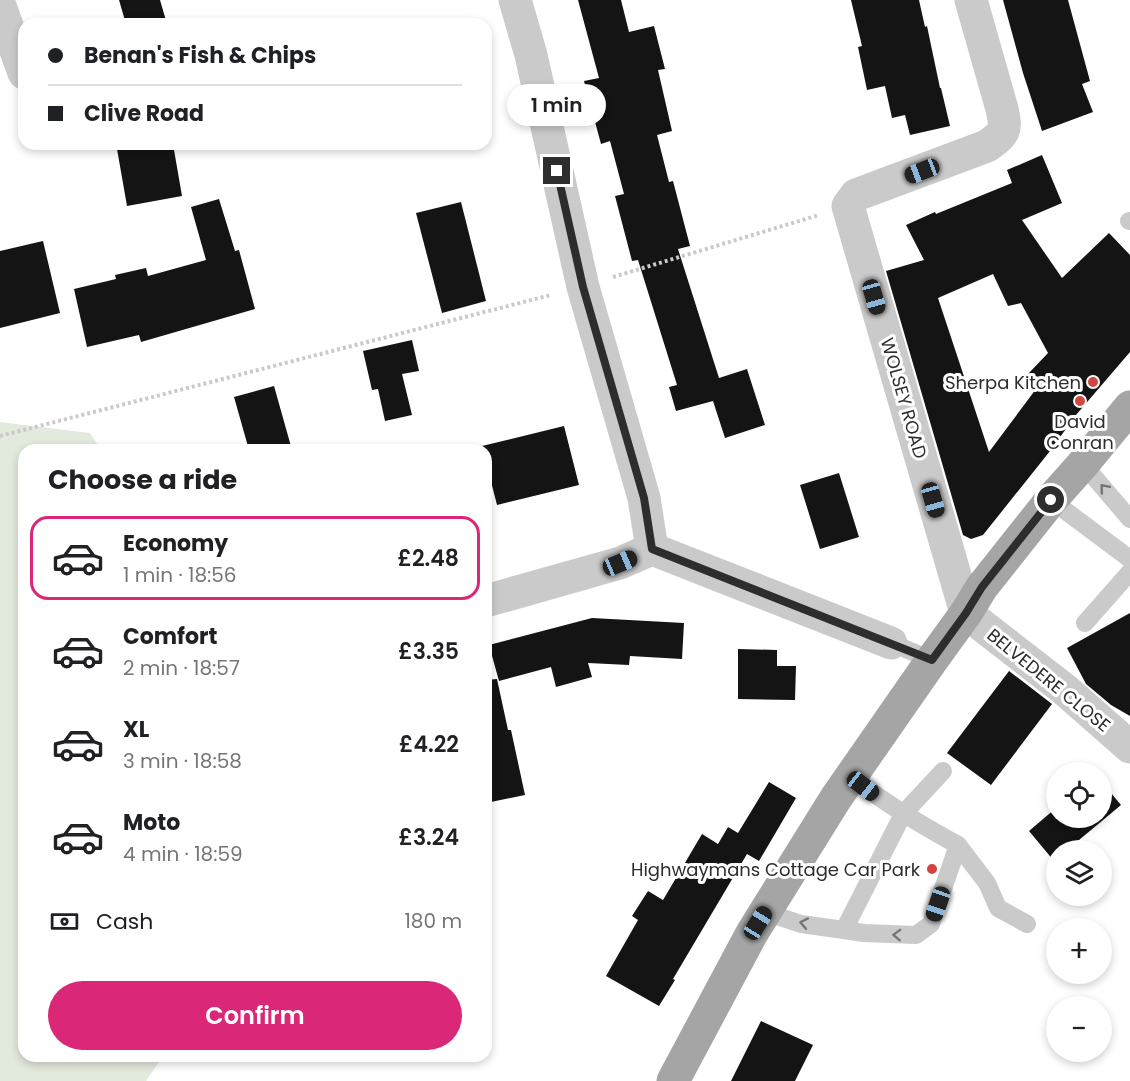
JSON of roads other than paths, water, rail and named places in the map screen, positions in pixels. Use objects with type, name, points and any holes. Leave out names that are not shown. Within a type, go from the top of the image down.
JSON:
[{"type":"main road","points":[[673,1081],[752,933],[836,798],[974,600],[1051,500],[1130,407]]},
{"type":"street","points":[[515,0],[531,55],[583,287],[644,498],[652,549]]},
{"type":"street","name":"WOLSEY ROAD","points":[[971,0],[1002,109],[1005,123],[1001,135],[987,146],[856,195],[848,206],[974,600]]},
{"type":"street","points":[[0,6],[18,56]]},
{"type":"street","points":[[492,599],[620,563],[652,549],[891,643]]},
{"type":"street","name":"BELVEDERE CLOSE","points":[[974,600],[1064,688],[1130,747]]},
{"type":"lane","points":[[1083,464],[1130,519]]},
{"type":"lane","points":[[1051,500],[1130,559]]},
{"type":"lane","points":[[1085,623],[1130,572]]},
{"type":"lane","points":[[891,643],[932,660]]},
{"type":"lane","points":[[844,930],[903,814],[942,771]]},
{"type":"lane","points":[[851,777],[903,814],[958,845],[987,883],[998,908],[1027,924]]},
{"type":"lane","points":[[765,912],[801,924],[864,933],[916,935],[931,924],[958,845]]},
{"type":"place","name":"Sherpa Kitchen","points":[[1093,382]]},
{"type":"place","name":"David Conran","points":[[1080,401]]},
{"type":"place","name":"Highwaymans Cottage Car Park","points":[[932,869]]}]
